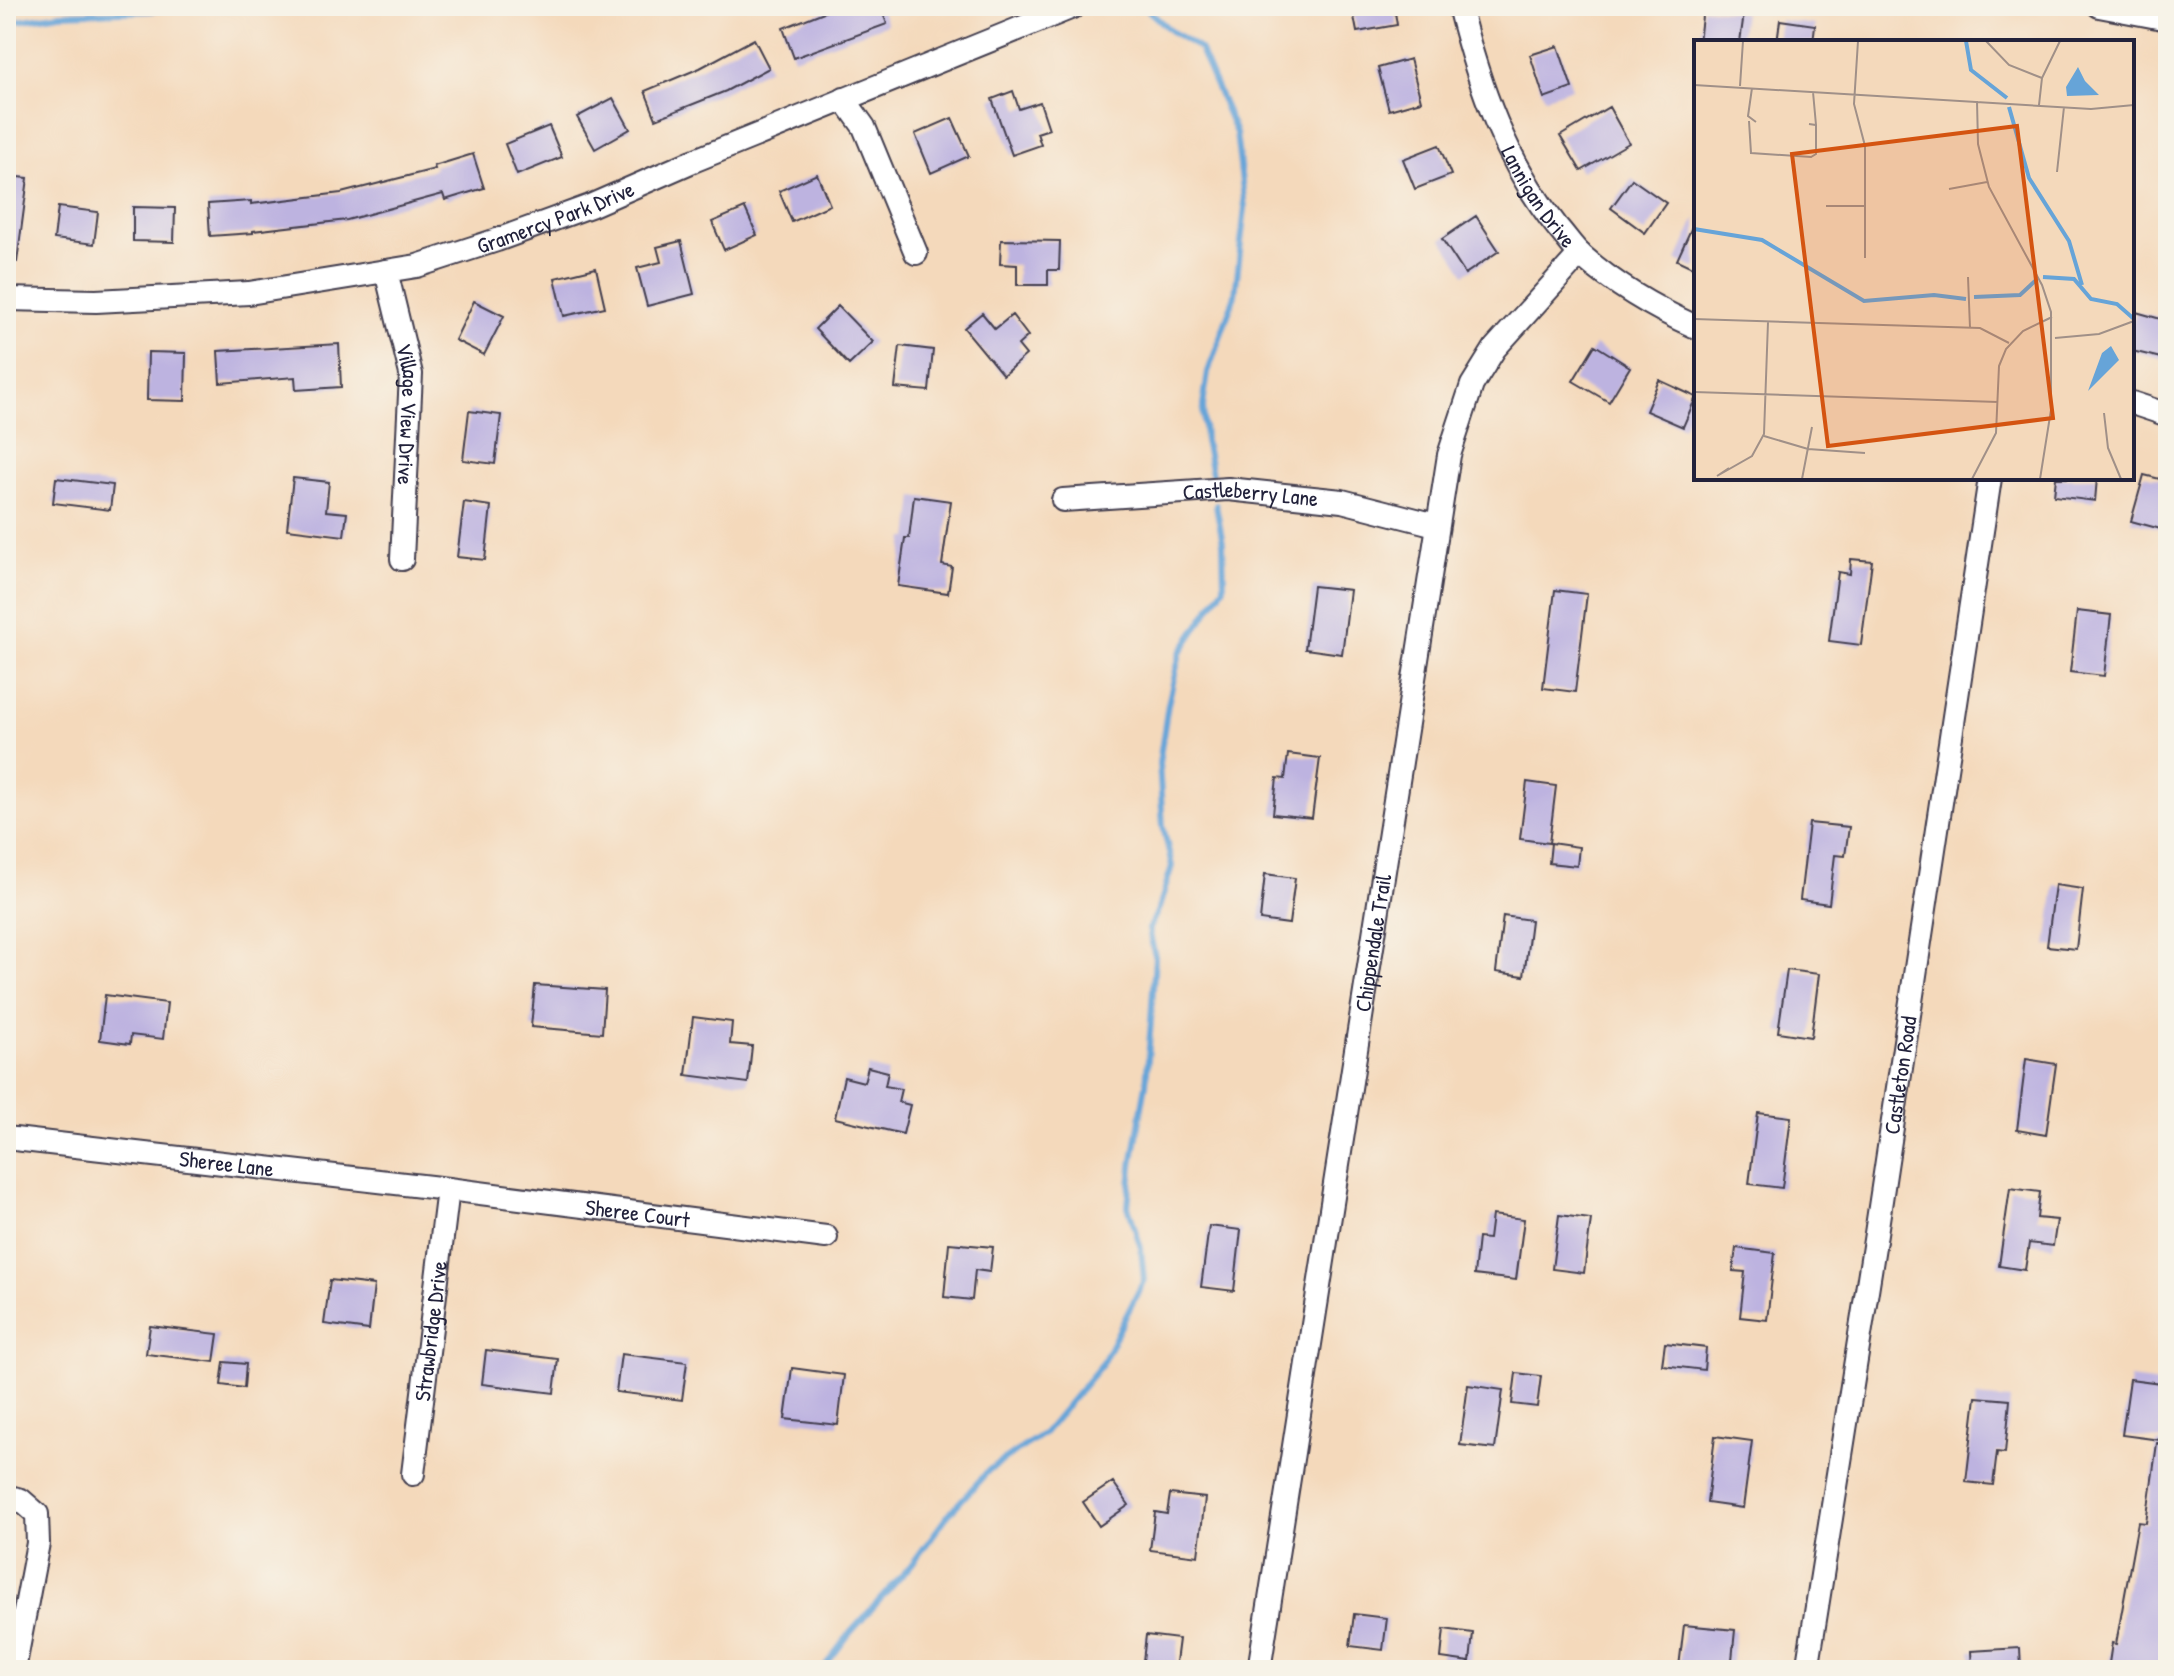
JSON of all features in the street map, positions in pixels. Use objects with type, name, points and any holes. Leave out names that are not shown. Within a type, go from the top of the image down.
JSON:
[{"type":"street","name":"Gramercy Park Drive","points":[[6,299],[169,300],[249,293],[417,266],[576,211],[1075,6]]},
{"type":"street","name":"Lannigan Drive","points":[[1459,6],[1474,66],[1505,145],[1537,202],[1580,254],[1623,287],[1694,326]]},
{"type":"street","points":[[2099,6],[2168,19]]},
{"type":"street","points":[[844,99],[864,127],[916,253]]},
{"type":"street","name":"Chippendale Trail","points":[[1259,1670],[1449,455],[1472,385],[1495,348],[1580,254]]},
{"type":"street","name":"Village View Drive","points":[[386,271],[411,374],[402,559]]},
{"type":"street","points":[[2134,404],[2168,415]]},
{"type":"street","name":"Castleton Road","points":[[1807,1670],[1990,480]]},
{"type":"street","name":"Castleberry Lane","points":[[1063,500],[1228,489],[1342,501],[1436,525]]},
{"type":"street","name":"Sheree Lane","points":[[6,1138],[448,1189]]},
{"type":"street","name":"Sheree Court","points":[[448,1189],[826,1237]]},
{"type":"street","name":"Strawbridge Drive","points":[[413,1474],[448,1189]]},
{"type":"street","points":[[6,1496],[21,1500],[37,1514],[38,1543],[14,1670]]},
{"type":"building","points":[[839,6],[880,6],[887,24],[794,58],[783,28]]},
{"type":"building","points":[[1352,6],[1394,6],[1397,25],[1357,32]]},
{"type":"building","points":[[1703,8],[1744,13],[1740,40],[1699,40]]},
{"type":"building","points":[[1780,20],[1815,25],[1813,40],[1777,40]]},
{"type":"building","points":[[754,39],[769,68],[726,91],[656,119],[645,91],[700,68]]},
{"type":"building","points":[[1558,46],[1572,88],[1544,98],[1530,55]]},
{"type":"building","points":[[1410,59],[1421,101],[1389,110],[1378,68]]},
{"type":"building","points":[[1013,91],[1019,109],[1040,102],[1049,129],[1037,133],[1041,145],[1012,155],[992,99]]},
{"type":"building","points":[[613,98],[630,129],[595,149],[577,117]]},
{"type":"building","points":[[1609,107],[1629,143],[1581,171],[1560,136]]},
{"type":"building","points":[[952,118],[969,156],[931,173],[915,134]]},
{"type":"building","points":[[549,126],[562,157],[517,175],[505,144]]},
{"type":"building","points":[[1439,145],[1451,175],[1415,189],[1403,159]]},
{"type":"building","points":[[473,154],[484,188],[445,200],[443,194],[347,220],[210,236],[208,204],[251,201],[251,204],[341,193],[435,169],[434,166]]},
{"type":"building","points":[[817,174],[830,205],[792,222],[779,191]]},
{"type":"building","points":[[6,176],[28,178],[17,262],[6,261]]},
{"type":"building","points":[[1632,179],[1666,203],[1645,233],[1611,208]]},
{"type":"building","points":[[58,207],[98,212],[94,244],[54,239]]},
{"type":"building","points":[[133,207],[175,208],[174,242],[133,241]]},
{"type":"building","points":[[745,208],[757,235],[724,250],[712,222]]},
{"type":"building","points":[[1476,216],[1499,251],[1465,274],[1442,239]]},
{"type":"building","points":[[1694,222],[1694,268],[1677,260]]},
{"type":"building","points":[[1001,240],[1060,241],[1059,270],[1048,270],[1048,285],[1017,285],[1017,265],[1000,264]]},
{"type":"building","points":[[681,241],[694,294],[647,306],[637,268],[661,262],[657,247]]},
{"type":"building","points":[[596,268],[605,307],[564,316],[555,278]]},
{"type":"building","points":[[474,301],[504,316],[484,355],[455,340]]},
{"type":"building","points":[[838,306],[873,342],[849,365],[815,329]]},
{"type":"building","points":[[2136,312],[2168,321],[2165,359],[2134,351]]},
{"type":"building","points":[[982,313],[995,329],[1012,315],[1028,336],[1018,345],[1026,355],[1003,375],[964,328]]},
{"type":"building","points":[[339,344],[341,387],[296,390],[295,377],[220,383],[218,351]]},
{"type":"building","points":[[1595,345],[1630,367],[1609,402],[1573,381]]},
{"type":"building","points":[[900,346],[933,350],[929,391],[895,388]]},
{"type":"building","points":[[148,352],[186,353],[185,401],[147,400]]},
{"type":"building","points":[[1659,380],[1694,396],[1683,427],[1646,411]]},
{"type":"building","points":[[469,411],[501,415],[495,464],[463,460]]},
{"type":"building","points":[[2144,475],[2168,481],[2168,531],[2131,521]]},
{"type":"building","points":[[56,478],[113,485],[110,510],[53,503]]},
{"type":"building","points":[[293,478],[329,482],[326,511],[347,513],[344,536],[287,529]]},
{"type":"building","points":[[2056,480],[2097,480],[2095,501],[2054,496]]},
{"type":"building","points":[[914,496],[951,501],[942,565],[952,567],[948,593],[898,586],[905,538],[909,538]]},
{"type":"building","points":[[464,502],[491,506],[485,560],[457,557]]},
{"type":"building","points":[[1851,559],[1872,561],[1861,645],[1829,641],[1838,572],[1850,574]]},
{"type":"building","points":[[1313,586],[1350,590],[1342,654],[1305,649]]},
{"type":"building","points":[[1555,590],[1587,594],[1575,692],[1543,688]]},
{"type":"building","points":[[2077,611],[2111,615],[2104,676],[2070,672]]},
{"type":"building","points":[[1288,754],[1320,758],[1312,818],[1273,814],[1277,778],[1285,779]]},
{"type":"building","points":[[1527,782],[1556,786],[1549,843],[1520,839]]},
{"type":"building","points":[[1809,823],[1849,827],[1845,856],[1835,855],[1829,904],[1800,900]]},
{"type":"building","points":[[1551,843],[1579,847],[1577,866],[1549,863]]},
{"type":"building","points":[[1265,874],[1295,878],[1289,924],[1260,920]]},
{"type":"building","points":[[2055,885],[2083,889],[2076,949],[2047,946]]},
{"type":"building","points":[[1503,916],[1531,920],[1524,976],[1496,972]]},
{"type":"building","points":[[1787,970],[1819,974],[1811,1037],[1778,1032]]},
{"type":"building","points":[[535,985],[605,990],[602,1033],[531,1027]]},
{"type":"building","points":[[105,995],[167,1003],[163,1039],[131,1035],[130,1044],[100,1040]]},
{"type":"building","points":[[693,1017],[732,1022],[730,1044],[752,1046],[748,1083],[686,1075]]},
{"type":"building","points":[[2026,1059],[2056,1064],[2046,1135],[2017,1130]]},
{"type":"building","points":[[868,1067],[888,1072],[885,1086],[901,1089],[898,1102],[910,1105],[903,1134],[835,1118],[844,1077],[864,1082]]},
{"type":"building","points":[[1758,1113],[1791,1117],[1782,1188],[1749,1184]]},
{"type":"building","points":[[2010,1188],[2040,1192],[2037,1218],[2057,1220],[2053,1246],[2029,1243],[2025,1270],[1999,1266]]},
{"type":"building","points":[[1492,1215],[1524,1219],[1516,1280],[1474,1275],[1478,1238],[1489,1239]]},
{"type":"building","points":[[1559,1215],[1591,1219],[1584,1273],[1552,1269]]},
{"type":"building","points":[[1209,1226],[1241,1230],[1234,1291],[1201,1287]]},
{"type":"building","points":[[949,1243],[993,1247],[990,1272],[975,1270],[972,1300],[944,1297]]},
{"type":"building","points":[[1736,1248],[1775,1253],[1767,1320],[1740,1317],[1745,1272],[1733,1271]]},
{"type":"building","points":[[330,1280],[374,1285],[369,1330],[324,1324]]},
{"type":"building","points":[[150,1326],[218,1334],[214,1362],[146,1354]]},
{"type":"building","points":[[1665,1343],[1706,1348],[1704,1370],[1662,1365]]},
{"type":"building","points":[[486,1350],[558,1359],[554,1393],[482,1384]]},
{"type":"building","points":[[621,1354],[687,1362],[682,1400],[616,1392]]},
{"type":"building","points":[[224,1362],[246,1364],[244,1388],[221,1385]]},
{"type":"building","points":[[792,1368],[844,1375],[838,1425],[785,1419]]},
{"type":"building","points":[[1516,1373],[1541,1376],[1537,1407],[1512,1404]]},
{"type":"building","points":[[2130,1379],[2168,1384],[2168,1441],[2122,1435]]},
{"type":"building","points":[[1468,1385],[1503,1390],[1495,1449],[1460,1445]]},
{"type":"building","points":[[1976,1397],[2010,1400],[2005,1453],[1997,1452],[1993,1485],[1966,1482]]},
{"type":"building","points":[[1715,1436],[1752,1441],[1743,1508],[1707,1503]]},
{"type":"building","points":[[2157,1443],[2168,1444],[2168,1624],[2161,1670],[2108,1670],[2112,1643],[2116,1644],[2138,1522],[2146,1523]]},
{"type":"building","points":[[1113,1482],[1129,1505],[1099,1526],[1083,1502]]},
{"type":"building","points":[[1170,1494],[1205,1498],[1198,1556],[1150,1550],[1155,1512],[1167,1514]]},
{"type":"building","points":[[1354,1614],[1387,1618],[1383,1650],[1350,1646]]},
{"type":"building","points":[[1684,1625],[1735,1630],[1731,1670],[1679,1667]]},
{"type":"building","points":[[1444,1629],[1473,1633],[1470,1662],[1441,1658]]},
{"type":"building","points":[[1146,1635],[1179,1639],[1175,1670],[1142,1670]]},
{"type":"building","points":[[2020,1648],[2021,1670],[1972,1670],[1971,1651]]},
{"type":"waterway","points":[[6,23],[60,14],[149,11],[186,6]]},
{"type":"waterway","points":[[1149,11],[1171,31],[1200,49],[1236,133],[1245,208],[1235,295],[1208,372],[1203,406],[1205,441],[1212,474]]},
{"type":"waterway","points":[[822,1670],[850,1633],[912,1564],[948,1515],[989,1470],[1044,1433],[1102,1364],[1144,1280],[1141,1248],[1128,1206],[1146,1084],[1151,1021],[1155,957],[1149,929],[1172,866],[1163,826],[1159,763],[1180,653],[1224,587],[1223,543],[1216,505]]}]
